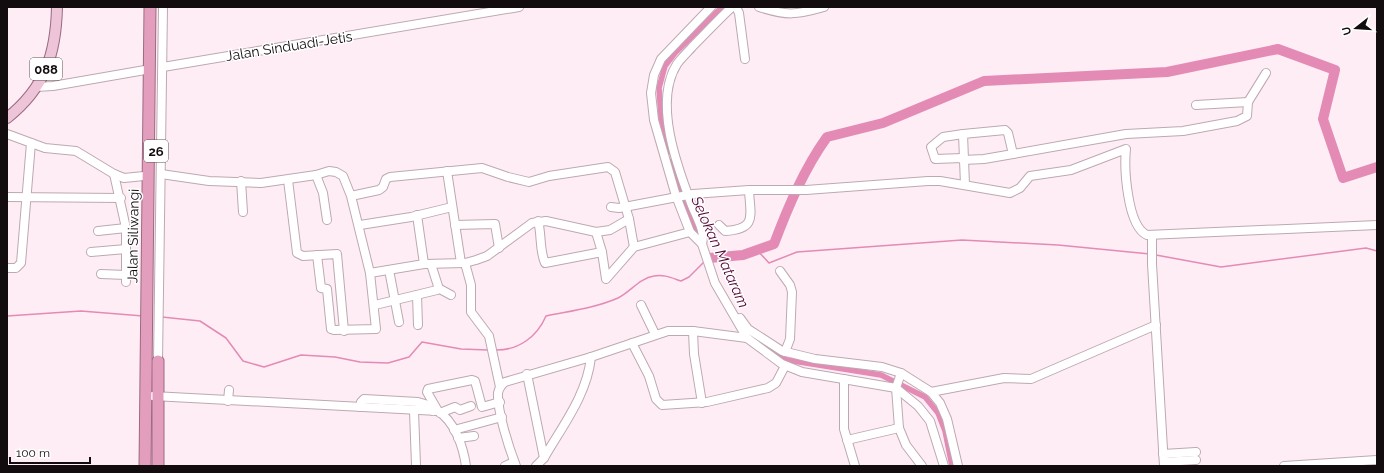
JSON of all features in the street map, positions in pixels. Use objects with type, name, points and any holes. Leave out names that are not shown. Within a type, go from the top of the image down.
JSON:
[{"type":"highway","name":"Jalan Siliwangi","points":[[150,7],[151,295]]},
{"type":"highway","name":"Jalan Siliwangi","points":[[145,466],[150,361],[157,7]]},
{"type":"highway","name":"Jalan Siliwangi","points":[[150,361],[155,396],[153,466]]},
{"type":"highway","points":[[140,466],[150,361]]},
{"type":"highway","points":[[155,396],[158,466]]},
{"type":"main road","name":"088","points":[[7,118],[21,107],[36,87],[50,61],[53,51],[57,7]]},
{"type":"street","points":[[145,7],[144,176],[151,295]]},
{"type":"street","points":[[151,295],[161,174],[163,67],[162,7]]},
{"type":"street","name":"Jalan Sinduadi-Jetis","points":[[163,67],[519,7]]},
{"type":"street","points":[[710,7],[666,52],[658,65],[652,84],[651,101],[654,120],[682,195],[702,233],[703,246],[713,270],[744,324],[780,355],[785,366],[802,372],[844,379],[898,380],[931,392],[940,403],[947,419],[958,466]]},
{"type":"street","points":[[703,246],[690,232],[666,105],[668,86],[677,64],[732,7]]},
{"type":"street","points":[[736,7],[739,13],[745,59]]},
{"type":"street","points":[[759,7],[784,14],[795,15],[824,7]]},
{"type":"street","points":[[36,87],[78,82],[145,70]]},
{"type":"street","points":[[1013,154],[1008,133],[1005,130],[943,137],[932,148],[935,159],[984,159],[1013,154],[1126,134],[1183,131],[1238,121],[1247,116],[1248,102],[1266,73]]},
{"type":"street","points":[[1196,105],[1248,102]]},
{"type":"street","points":[[7,134],[45,148],[76,151],[114,174],[124,178],[144,176]]},
{"type":"street","points":[[963,134],[965,185]]},
{"type":"street","points":[[1126,134],[1126,172],[1134,215],[1142,232],[1152,235],[1377,225]]},
{"type":"street","points":[[7,268],[19,267],[21,263],[25,198],[31,143]]},
{"type":"street","points":[[611,207],[626,206],[682,195],[749,190],[806,190],[928,181],[965,185],[1010,193],[1020,188],[1029,177],[1076,168],[1126,149]]},
{"type":"street","points":[[351,196],[379,190],[383,187],[386,179],[390,177],[482,168],[527,182],[549,176],[608,168],[615,172],[626,206],[634,247]]},
{"type":"street","points":[[161,174],[209,181],[266,183],[316,175],[329,171],[343,176],[360,225],[370,272],[375,330],[331,329],[327,289],[321,288],[317,255]]},
{"type":"street","points":[[447,171],[455,225],[463,263],[471,285],[471,315],[486,330],[493,350],[500,386],[498,392],[502,417],[515,464],[505,466]]},
{"type":"street","points":[[101,274],[126,279],[126,228],[121,198],[114,174]]},
{"type":"street","points":[[316,175],[323,194],[327,220]]},
{"type":"street","points":[[288,180],[297,253],[303,256],[337,254],[344,330]]},
{"type":"street","points":[[241,181],[243,212]]},
{"type":"street","points":[[719,226],[725,231],[741,230],[745,227],[750,219],[749,190]]},
{"type":"street","points":[[7,197],[121,198]]},
{"type":"street","points":[[360,225],[452,207]]},
{"type":"street","points":[[417,215],[428,264],[438,288],[451,295]]},
{"type":"street","points":[[370,272],[428,264],[463,263],[487,256],[532,223],[538,221],[546,221],[596,232],[610,230],[629,219]]},
{"type":"street","points":[[538,221],[542,236],[540,239],[545,263],[602,252]]},
{"type":"street","points":[[455,225],[495,224],[499,248]]},
{"type":"street","points":[[98,231],[126,228]]},
{"type":"street","points":[[596,232],[602,252],[606,279],[634,247],[690,232]]},
{"type":"street","points":[[1152,235],[1152,264],[1164,461],[1196,456]]},
{"type":"street","points":[[91,252],[126,249]]},
{"type":"street","points":[[389,270],[399,322]]},
{"type":"street","points":[[713,270],[715,283],[747,338]]},
{"type":"street","points":[[780,271],[790,285],[792,292],[791,334],[780,355]]},
{"type":"street","points":[[374,305],[417,295],[438,288]]},
{"type":"street","points":[[417,295],[418,325]]},
{"type":"street","points":[[641,305],[656,334]]},
{"type":"street","points":[[931,392],[1004,378],[1031,379],[1156,326]]},
{"type":"street","points":[[500,386],[505,382],[527,374],[591,357],[668,331],[693,331],[747,338],[780,355],[882,367],[898,380],[930,421],[944,466]]},
{"type":"street","points":[[693,331],[695,359],[702,403]]},
{"type":"street","points":[[632,343],[649,376],[655,396],[660,404],[666,405],[702,403],[770,388],[776,383],[785,366]]},
{"type":"street","points":[[536,466],[544,458],[579,398],[587,377],[591,357]]},
{"type":"street","points":[[527,374],[544,458]]},
{"type":"street","points":[[844,379],[844,414],[847,440],[855,466]]},
{"type":"street","points":[[437,412],[428,389],[472,380],[475,381],[482,407],[500,402]]},
{"type":"street","points":[[898,380],[899,428],[906,445],[922,466]]},
{"type":"street","points":[[228,401],[229,390]]},
{"type":"street","points":[[155,396],[360,408],[422,403],[447,418],[463,451],[466,466]]},
{"type":"street","points":[[384,405],[414,411],[437,412],[455,407],[460,410],[471,406]]},
{"type":"street","points":[[414,411],[416,464]]},
{"type":"street","points":[[456,434],[502,417]]},
{"type":"street","points":[[847,440],[899,428]]},
{"type":"street","points":[[456,434],[474,436]]},
{"type":"street","points":[[1284,466],[1377,460]]},
{"type":"waterway","name":"Selokan Mataram","points":[[670,152],[661,117],[659,88],[665,66],[675,53],[722,7]]},
{"type":"waterway","points":[[709,258],[743,255],[774,244],[797,189],[811,162],[827,137],[883,123],[984,81],[1167,72],[1278,49],[1335,70],[1323,119],[1343,178],[1377,167]]},
{"type":"waterway","name":"Selokan Mataram","points":[[672,161],[684,204],[701,239]]},
{"type":"waterway","points":[[757,250],[769,263],[797,252],[962,240],[1058,245],[1150,254]]},
{"type":"waterway","points":[[1156,255],[1221,267],[1366,248],[1377,251]]},
{"type":"waterway","points":[[494,350],[511,348],[526,341],[542,324],[546,316],[582,309],[618,298],[649,277],[661,276],[681,281],[689,277],[705,261]]},
{"type":"waterway","points":[[7,316],[81,311],[143,316]]},
{"type":"waterway","points":[[162,317],[200,321],[226,338],[243,361],[264,367],[301,355],[335,357],[360,362],[388,363],[409,357],[422,342],[461,349],[488,350]]},
{"type":"waterway","name":"Selokan Mataram","points":[[764,346],[787,360],[881,375],[925,397],[938,413],[945,431],[952,466]]}]
